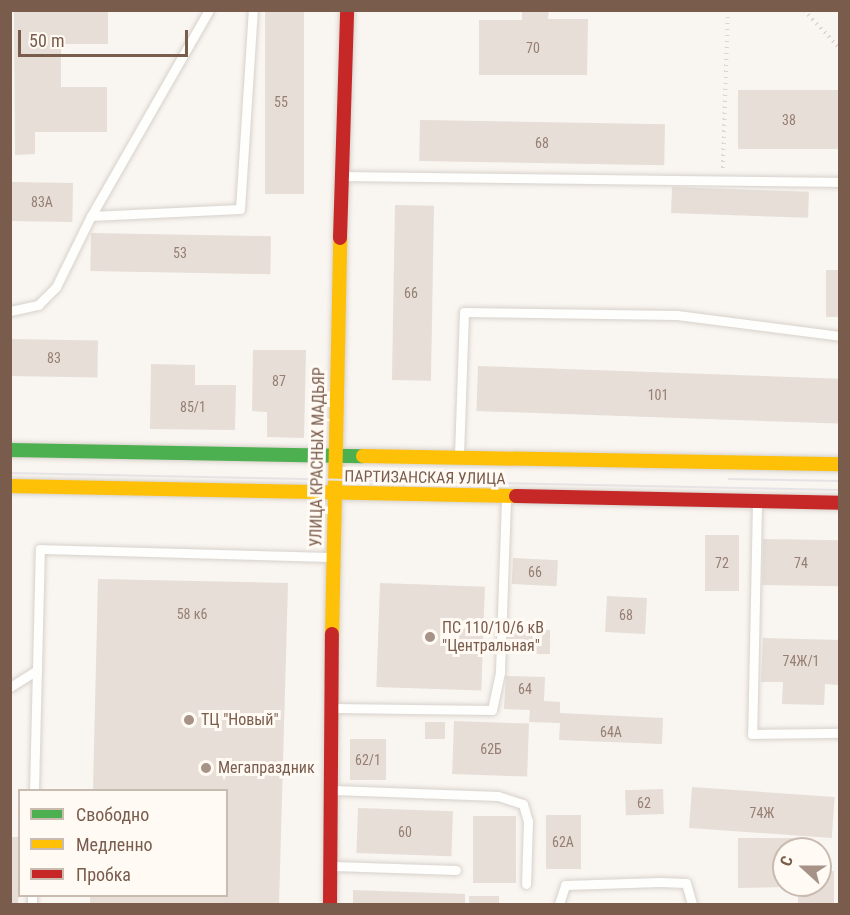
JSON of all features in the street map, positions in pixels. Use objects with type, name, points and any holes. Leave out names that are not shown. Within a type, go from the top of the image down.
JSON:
[{"type":"street","name":"УЛИЦА КРАСНЫХ МАДЬЯР","points":[[330,904],[333,492],[346,10]]},
{"type":"street","name":"ПАРТИЗАНСКАЯ УЛИЦА","points":[[10,450],[840,464]]},
{"type":"street","name":"ПАРТИЗАНСКАЯ УЛИЦА","points":[[10,486],[840,503]]},
{"type":"lane","points":[[10,311],[38,305],[56,287],[91,216],[209,10]]},
{"type":"lane","points":[[91,216],[240,209],[253,10]]},
{"type":"lane","points":[[342,176],[840,182]]},
{"type":"lane","points":[[459,458],[464,312],[677,315],[840,336]]},
{"type":"lane","points":[[332,708],[492,710],[500,671],[506,496]]},
{"type":"lane","points":[[757,502],[752,734],[840,733]]},
{"type":"lane","points":[[34,789],[40,549],[333,557]]},
{"type":"lane","points":[[10,687],[37,670]]},
{"type":"lane","points":[[331,790],[498,796],[523,804],[528,821],[526,884]]},
{"type":"lane","points":[[330,866],[456,870]]},
{"type":"lane","points":[[559,904],[565,885],[660,882],[687,883],[692,904]]},
{"type":"path","points":[[723,180],[728,10]]},
{"type":"path","points":[[804,10],[840,49]]},
{"type":"building","points":[[14,10],[108,10],[108,44],[61,44],[61,87],[107,87],[107,132],[35,132],[35,154],[15,155]]},
{"type":"building","points":[[265,10],[304,10],[304,194],[265,194]]},
{"type":"building","points":[[522,10],[549,10],[548,19],[588,19],[587,75],[479,75],[479,20],[522,20]]},
{"type":"building","points":[[738,90],[840,90],[840,149],[738,149]]},
{"type":"building","points":[[420,120],[665,124],[664,165],[419,161]]},
{"type":"building","points":[[10,182],[73,183],[72,222],[10,221]]},
{"type":"building","points":[[672,187],[809,192],[808,218],[671,213]]},
{"type":"building","points":[[395,205],[434,206],[431,381],[392,380]]},
{"type":"building","points":[[91,233],[271,236],[270,274],[90,271]]},
{"type":"building","points":[[826,270],[840,270],[840,317],[826,317]]},
{"type":"building","points":[[10,339],[98,341],[97,378],[10,376]]},
{"type":"building","points":[[253,350],[306,350],[304,438],[267,437],[267,412],[252,411]]},
{"type":"building","points":[[151,364],[195,365],[195,385],[236,385],[235,430],[150,429]]},
{"type":"building","points":[[478,366],[840,379],[838,424],[476,411]]},
{"type":"building","points":[[705,535],[739,535],[739,591],[705,591]]},
{"type":"building","points":[[763,539],[840,540],[839,586],[762,585]]},
{"type":"building","points":[[513,558],[558,560],[557,586],[512,584]]},
{"type":"building","name":"ТЦ \"Новый\"","points":[[98,579],[288,583],[279,904],[90,904],[90,897],[228,897],[228,789],[93,789]]},
{"type":"building","name":"ПС 110/10/6 кВ \"Центральная\"","points":[[380,583],[485,587],[481,691],[376,687]]},
{"type":"building","points":[[607,596],[647,598],[645,634],[605,632]]},
{"type":"building","points":[[504,630],[550,630],[550,654],[504,654]]},
{"type":"building","points":[[763,638],[840,640],[840,685],[825,684],[824,705],[782,704],[783,682],[761,682]]},
{"type":"building","points":[[506,676],[545,677],[544,701],[560,702],[560,713],[663,718],[662,744],[559,740],[560,723],[529,722],[530,710],[504,709]]},
{"type":"building","points":[[454,721],[529,724],[527,777],[452,774]]},
{"type":"building","points":[[425,722],[445,722],[445,739],[425,739]]},
{"type":"building","points":[[350,739],[386,739],[386,780],[350,780]]},
{"type":"building","points":[[692,787],[835,797],[832,837],[689,828]]},
{"type":"building","points":[[663,789],[664,814],[626,815],[625,790]]},
{"type":"building","points":[[358,808],[453,811],[451,856],[356,853]]},
{"type":"building","points":[[546,815],[581,815],[581,869],[546,869]]},
{"type":"building","points":[[473,816],[516,816],[516,883],[473,883]]},
{"type":"building","points":[[10,837],[18,837],[18,904],[10,904]]},
{"type":"building","points":[[738,838],[772,838],[772,887],[738,888]]},
{"type":"building","points":[[832,871],[834,871],[834,904],[798,904],[798,897],[832,897]]},
{"type":"building","points":[[353,890],[465,894],[465,904],[353,904]]},
{"type":"building","points":[[469,896],[499,896],[499,904],[469,904]]},
{"type":"tram line","points":[[10,473],[840,490]]},
{"type":"tram line","points":[[729,479],[840,481]]},
{"type":"traffic: fast","points":[[10,450],[363,456]]},
{"type":"traffic: slow","points":[[332,634],[340,238]]},
{"type":"traffic: slow","points":[[363,456],[840,464]]},
{"type":"traffic: slow","points":[[10,486],[516,496]]},
{"type":"traffic: jam","points":[[340,238],[347,10]]},
{"type":"traffic: jam","points":[[516,496],[840,503]]},
{"type":"traffic: jam","points":[[330,904],[332,634]]},
{"type":"place","name":"ПС 110/10/6 кВ \"Центральная\"","points":[[430,637]]},
{"type":"place","name":"ТЦ \"Новый\"","points":[[189,720]]},
{"type":"place","name":"Мегапраздник","points":[[206,768]]}]
